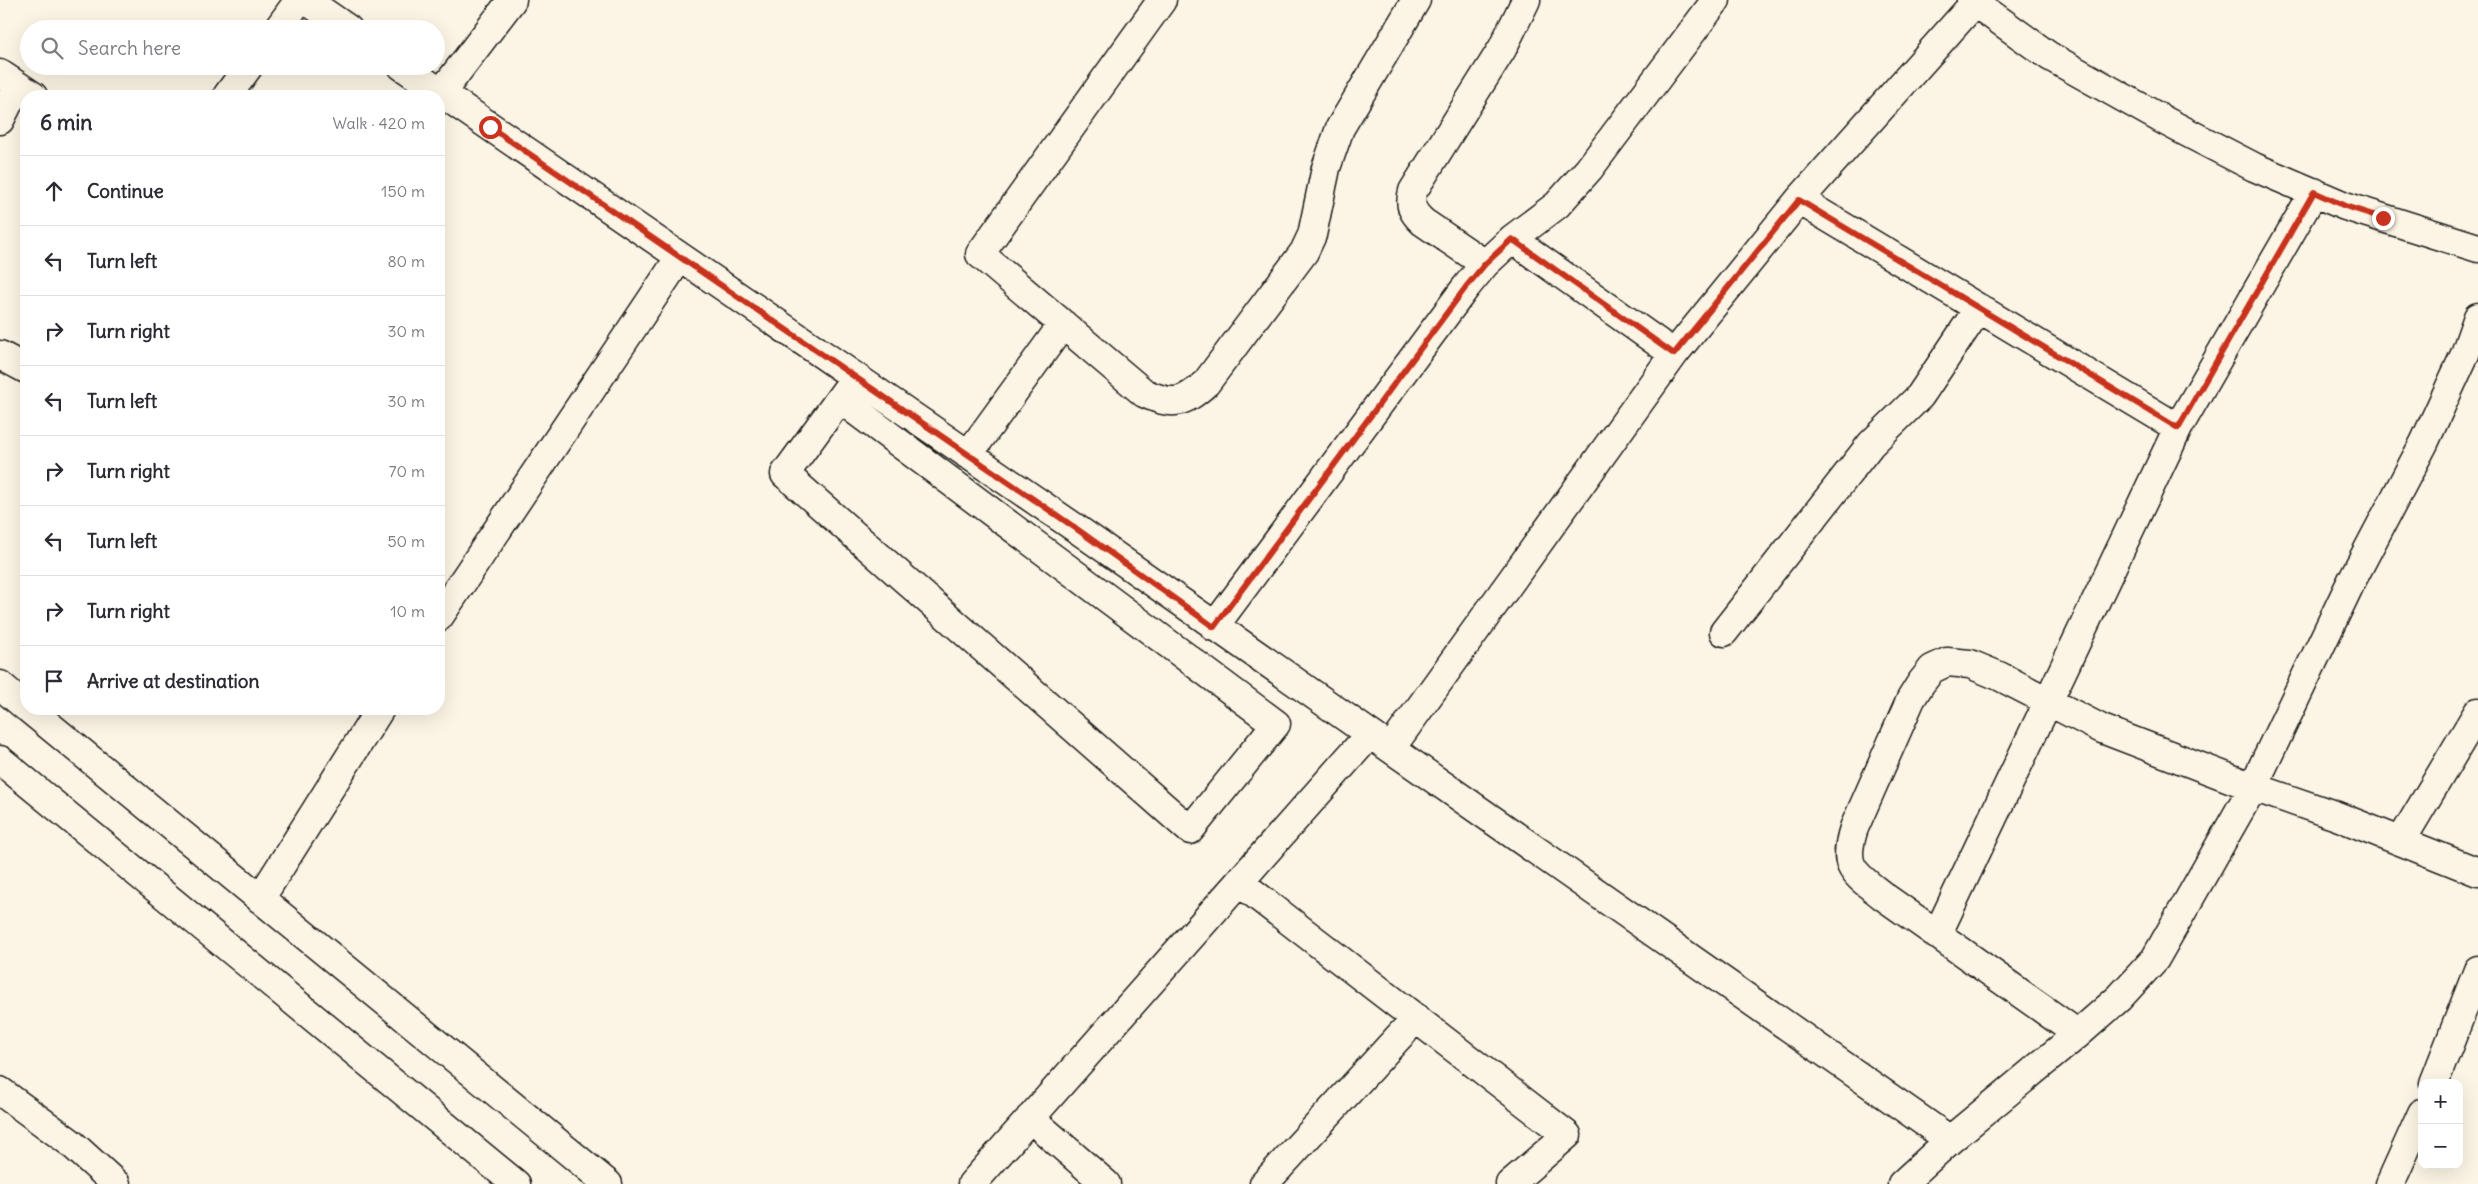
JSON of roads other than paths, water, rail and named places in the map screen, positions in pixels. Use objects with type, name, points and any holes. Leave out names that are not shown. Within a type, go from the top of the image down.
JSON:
[{"type":"street","points":[[285,20],[299,0]]},
{"type":"street","points":[[306,0],[335,20]]},
{"type":"street","points":[[443,90],[512,0]]},
{"type":"street","points":[[1162,0],[980,254],[1144,393],[1161,401],[1176,402],[1190,397],[1206,383],[1304,252],[1312,235],[1326,168],[1340,128],[1416,0]]},
{"type":"street","points":[[1485,264],[1423,222],[1414,214],[1410,203],[1413,191],[1502,49],[1526,0]]},
{"type":"street","points":[[1214,627],[1485,264],[1512,239],[1557,205],[1589,169],[1716,0]]},
{"type":"street","points":[[972,1184],[1239,882],[1380,741],[1674,354],[1799,200],[1974,1],[2050,56],[2166,122],[2254,167],[2345,206],[2478,248]]},
{"type":"street","points":[[231,90],[242,75]]},
{"type":"street","points":[[415,75],[437,90]]},
{"type":"street","points":[[0,120],[17,85]]},
{"type":"street","points":[[445,96],[680,257],[848,388],[1052,557],[1276,724],[1190,830],[786,474],[848,388]]},
{"type":"street","points":[[1937,935],[2178,428],[2314,192]]},
{"type":"street","points":[[1799,200],[2178,428]]},
{"type":"street","points":[[1512,239],[1674,354]]},
{"type":"street","points":[[445,608],[680,257]]},
{"type":"street","points":[[1724,632],[1871,444],[1920,396],[1979,308]]},
{"type":"street","points":[[1902,1184],[1950,1140],[2119,998],[2155,959],[2253,787],[2352,580],[2432,425],[2465,354],[2478,317]]},
{"type":"street","points":[[968,455],[1062,324]]},
{"type":"street","points":[[0,355],[20,366]]},
{"type":"street","points":[[848,388],[968,455],[1074,527],[1214,627],[1950,1140]]},
{"type":"street","points":[[1052,557],[1074,527]]},
{"type":"street","points":[[2078,1034],[1937,935],[1855,874],[1849,861],[1848,847],[1854,828],[1911,699],[1932,669],[1947,662],[1970,664],[2048,700],[2102,729],[2253,787],[2337,816],[2478,872]]},
{"type":"street","points":[[0,685],[20,701]]},
{"type":"street","points":[[2401,841],[2478,712]]},
{"type":"street","points":[[37,715],[608,1184]]},
{"type":"street","points":[[260,899],[376,715]]},
{"type":"street","points":[[0,760],[516,1184]]},
{"type":"street","points":[[1239,882],[1567,1135],[1510,1184]]},
{"type":"street","points":[[2436,1079],[2478,970]]},
{"type":"street","points":[[1264,1184],[1416,1018]]},
{"type":"street","points":[[0,1092],[71,1144],[116,1184]]},
{"type":"street","points":[[1030,1118],[1106,1184]]},
{"type":"street","points":[[2390,1184],[2418,1122]]}]
